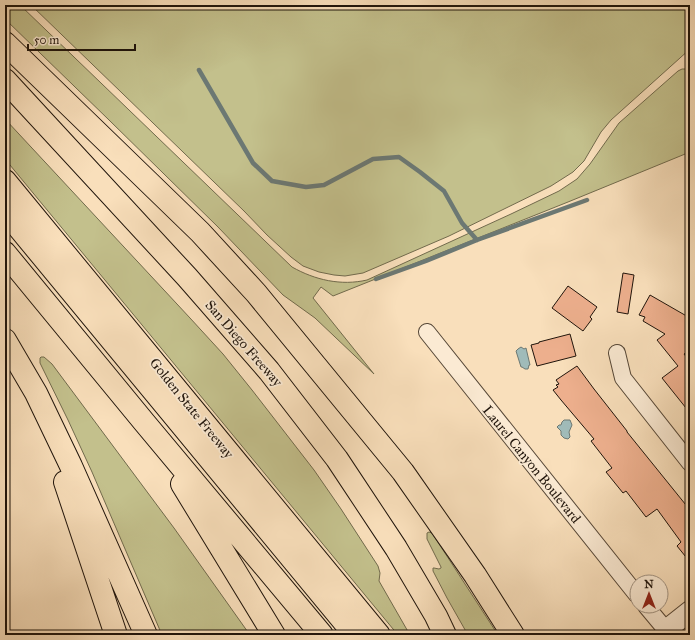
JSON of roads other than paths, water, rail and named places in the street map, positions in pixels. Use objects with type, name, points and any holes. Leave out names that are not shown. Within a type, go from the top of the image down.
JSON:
[{"type":"highway","points":[[5,43],[200,232],[256,293],[403,472],[475,575],[513,635]]},
{"type":"highway","name":"San Diego Freeway","points":[[5,80],[187,277],[269,370],[337,459],[367,503],[396,548],[436,616],[445,635]]},
{"type":"highway","name":"Golden State Freeway","points":[[5,181],[379,635]]},
{"type":"highway","points":[[5,211],[355,635]]},
{"type":"highway","points":[[5,227],[84,325],[342,635]]},
{"type":"highway","points":[[5,254],[322,635]]},
{"type":"highway","points":[[5,340],[36,393],[71,466],[146,635]]},
{"type":"highway","points":[[36,393],[116,635]]},
{"type":"highway","points":[[144,422],[274,635]]},
{"type":"street","name":"Laurel Canyon Boulevard","points":[[427,332],[629,585]]},
{"type":"street","points":[[618,353],[623,378],[690,463]]},
{"type":"street","points":[[652,614],[667,632],[690,611]]},
{"type":"water","points":[[521,347],[524,349],[526,348],[530,365],[528,369],[521,367],[516,351]]},
{"type":"water","points":[[564,420],[570,420],[572,425],[569,432],[570,437],[568,439],[561,435],[561,431],[557,427],[561,425]]},
{"type":"waterway","points":[[199,70],[253,163],[272,181],[306,187],[324,185],[373,159],[399,157],[444,191],[462,223],[477,240]]},
{"type":"waterway","points":[[376,279],[587,200]]}]
